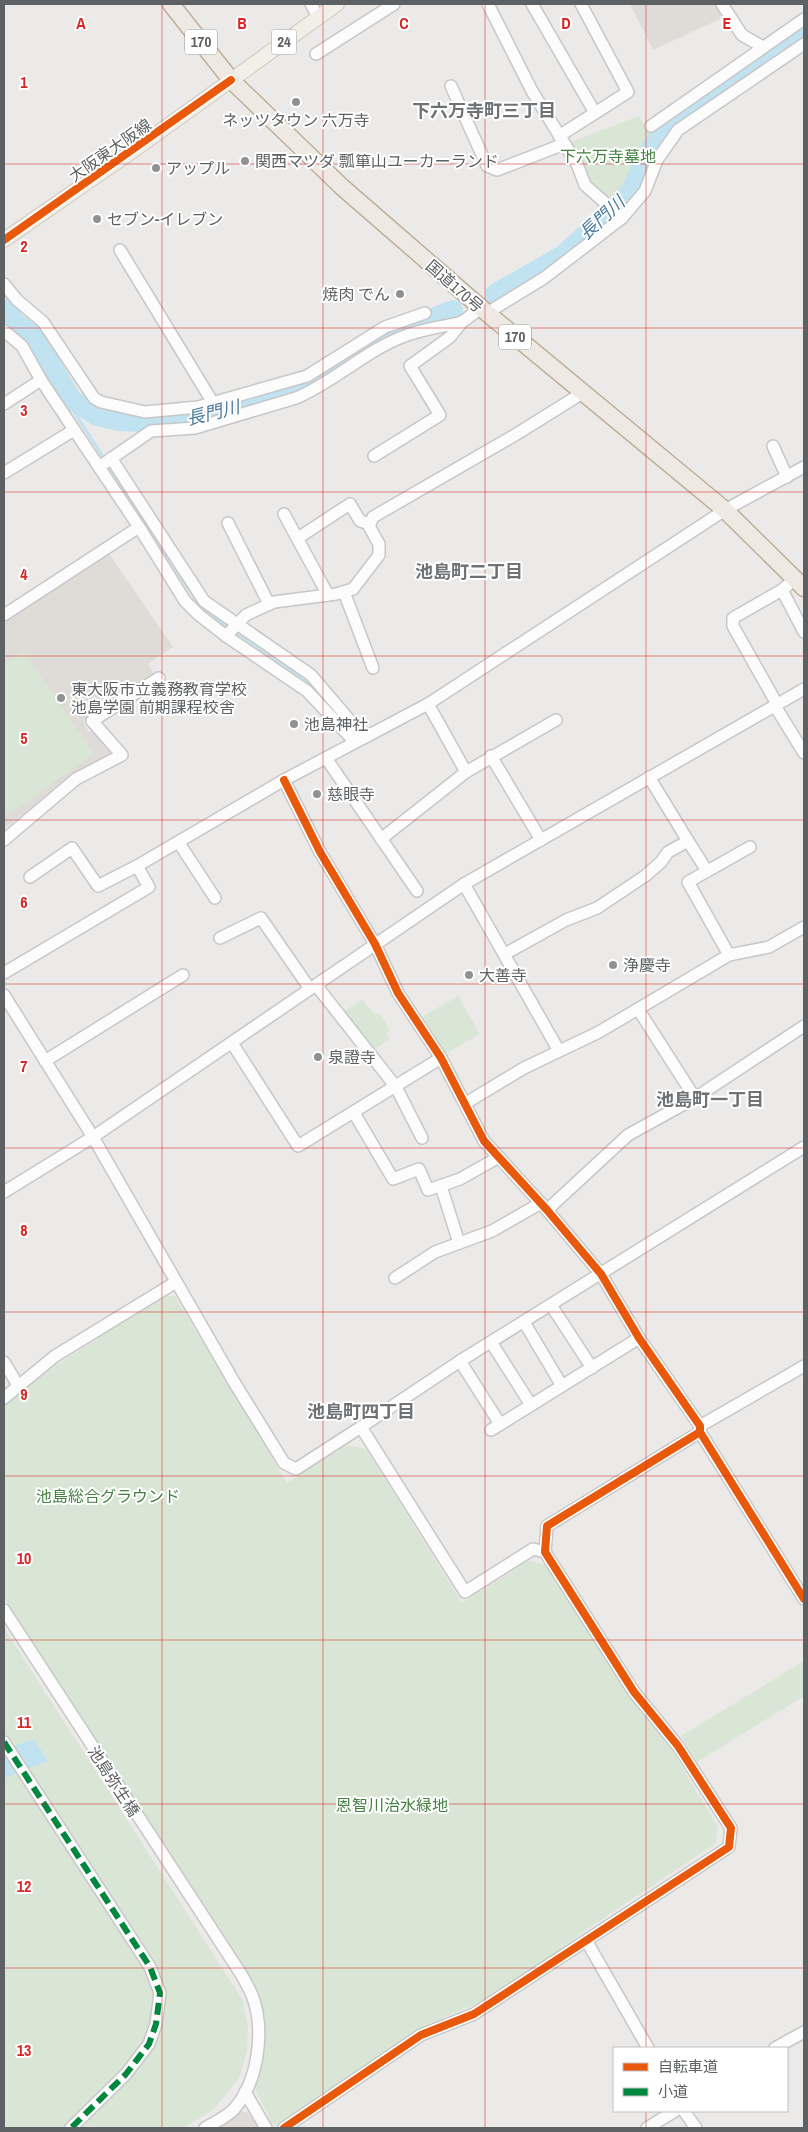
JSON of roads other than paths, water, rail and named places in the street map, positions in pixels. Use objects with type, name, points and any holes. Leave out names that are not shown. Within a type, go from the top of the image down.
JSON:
[{"type":"highway","name":"国道170号","points":[[171,4],[231,80],[342,187],[484,311],[726,510],[800,583]]},
{"type":"main road","name":"大阪東大阪線","points":[[4,240],[337,4]]},
{"type":"street","points":[[311,4],[318,17]]},
{"type":"street","points":[[316,54],[394,4]]},
{"type":"street","points":[[488,4],[532,92],[577,164],[585,184],[622,218]]},
{"type":"street","points":[[532,4],[595,113]]},
{"type":"street","points":[[451,86],[487,166],[497,170],[562,140],[595,113],[628,92],[581,4]]},
{"type":"street","points":[[722,4],[742,35],[763,47]]},
{"type":"street","points":[[651,126],[804,19]]},
{"type":"street","points":[[99,466],[151,431],[195,428],[312,392],[381,347],[403,336],[462,322],[544,278],[622,218],[645,191],[657,160],[678,130],[804,44]]},
{"type":"street","points":[[120,250],[213,403]]},
{"type":"street","points":[[4,284],[17,300],[43,322],[94,398],[101,402],[145,412],[198,407],[306,376],[385,327],[425,313]]},
{"type":"street","points":[[374,456],[440,414],[410,366],[450,337],[462,322]]},
{"type":"street","points":[[4,331],[22,346],[41,380],[185,600],[199,615],[226,636],[307,690],[359,739]]},
{"type":"street","points":[[4,404],[41,380]]},
{"type":"street","points":[[226,636],[246,615],[270,604],[353,589],[379,556],[379,544],[370,524],[373,517],[515,436],[584,392]]},
{"type":"street","points":[[4,472],[74,430]]},
{"type":"street","points":[[773,446],[787,476]]},
{"type":"street","points":[[111,458],[204,601],[311,676],[359,739]]},
{"type":"street","points":[[30,877],[72,848],[98,886],[136,866],[179,843],[284,780],[428,704],[726,510],[804,467]]},
{"type":"street","points":[[298,538],[350,504],[360,521],[370,524]]},
{"type":"street","points":[[284,514],[328,595]]},
{"type":"street","points":[[228,523],[270,604]]},
{"type":"street","points":[[4,615],[139,527]]},
{"type":"street","points":[[800,583],[782,590],[733,618],[733,626],[804,753]]},
{"type":"street","points":[[782,590],[804,632]]},
{"type":"street","points":[[344,592],[373,668]]},
{"type":"street","points":[[4,840],[76,778],[122,755],[92,721],[159,678]]},
{"type":"street","points":[[4,1192],[93,1137],[464,884],[804,689]]},
{"type":"street","points":[[428,704],[466,772]]},
{"type":"street","points":[[381,839],[466,772],[556,720]]},
{"type":"street","points":[[491,756],[541,840]]},
{"type":"street","points":[[326,758],[417,891]]},
{"type":"street","points":[[649,777],[707,871]]},
{"type":"street","points":[[284,780],[320,852],[375,944],[398,993],[441,1058],[466,1103],[484,1142],[544,1206],[601,1274],[639,1338],[700,1429],[804,1599]]},
{"type":"street","points":[[505,954],[566,920],[596,908],[645,876],[661,862],[668,852],[688,841]]},
{"type":"street","points":[[179,843],[215,898]]},
{"type":"street","points":[[729,955],[688,882],[750,847]]},
{"type":"street","points":[[4,973],[149,887],[136,866]]},
{"type":"street","points":[[464,884],[559,1050]]},
{"type":"street","points":[[220,938],[261,918],[313,987],[396,1088],[422,1138]]},
{"type":"street","points":[[466,1103],[524,1068],[599,1032],[729,955],[769,947],[804,927]]},
{"type":"street","points":[[45,1061],[183,975]]},
{"type":"street","points":[[4,995],[93,1137],[176,1282],[284,1463],[296,1469],[460,1361],[804,1147]]},
{"type":"street","points":[[638,1009],[695,1098]]},
{"type":"street","points":[[395,1278],[435,1252],[498,1228],[544,1206],[628,1135],[695,1098],[804,1026]]},
{"type":"street","points":[[232,1043],[298,1146],[396,1088],[441,1058]]},
{"type":"street","points":[[354,1113],[393,1179],[419,1169],[428,1190],[474,1172],[499,1156]]},
{"type":"street","points":[[441,1186],[459,1243]]},
{"type":"street","points":[[4,1398],[55,1356],[176,1282]]},
{"type":"street","points":[[551,1305],[592,1368]]},
{"type":"street","points":[[524,1322],[562,1386]]},
{"type":"street","points":[[460,1361],[496,1427],[639,1338]]},
{"type":"street","points":[[491,1342],[531,1405]]},
{"type":"street","points":[[4,1362],[19,1387]]},
{"type":"street","points":[[284,2128],[421,2035],[474,2014],[587,1942],[729,1847],[731,1828],[678,1746],[634,1692],[545,1552],[547,1526],[804,1366]]},
{"type":"street","points":[[361,1427],[465,1592],[533,1550],[545,1552]]},
{"type":"street","name":"池島弥生橋","points":[[4,1610],[145,1830],[241,1974],[252,1996],[258,2022],[257,2050],[245,2092]]},
{"type":"street","points":[[4,1742],[150,1967],[160,1993],[156,2024],[149,2044],[126,2074],[71,2128]]},
{"type":"street","points":[[587,1942],[647,2047]]},
{"type":"street","points":[[777,2047],[804,2032]]},
{"type":"street","points":[[205,2128],[234,2109],[245,2092],[266,2128]]},
{"type":"street","points":[[647,2128],[673,2112]]},
{"type":"street","points":[[685,2112],[696,2128]]},
{"type":"water","points":[[34,1739],[48,1761],[4,1778],[4,1749]]},
{"type":"waterway","name":"長門川","points":[[495,294],[563,255],[629,194],[652,147],[673,114],[804,32]]},
{"type":"waterway","name":"長門川","points":[[4,308],[16,323],[34,335],[72,400],[97,416],[119,421],[160,423],[194,420],[306,386],[391,334],[453,310]]},
{"type":"waterway","points":[[6,329],[16,323]]},
{"type":"waterway","points":[[72,400],[71,407],[105,460]]},
{"type":"waterway","points":[[108,465],[201,608],[313,685]]},
{"type":"place","name":"ネッツタウン 六万寺","points":[[296,102]]},
{"type":"place","name":"関西マツダ 瓢箪山ユーカーランド","points":[[245,161]]},
{"type":"place","name":"アップル","points":[[156,168]]},
{"type":"place","name":"セブン-イレブン","points":[[97,219]]},
{"type":"place","name":"焼肉 でん","points":[[400,294]]},
{"type":"place","name":"東大阪市立義務教育学校 池島学園 前期課程校舎","points":[[61,698]]},
{"type":"place","name":"池島神社","points":[[294,724]]},
{"type":"place","name":"慈眼寺","points":[[317,794]]},
{"type":"place","name":"浄慶寺","points":[[613,965]]},
{"type":"place","name":"大善寺","points":[[469,975]]},
{"type":"place","name":"泉證寺","points":[[318,1057]]},
{"type":"district","name":"下六万寺町三丁目","points":[[484,111]]},
{"type":"district","name":"池島町二丁目","points":[[469,572]]},
{"type":"district","name":"池島町一丁目","points":[[710,1100]]},
{"type":"district","name":"池島町四丁目","points":[[361,1412]]},
{"type":"park label","name":"下六万寺墓地","points":[[608,156]]},
{"type":"park label","name":"池島総合グラウンド","points":[[108,1496]]},
{"type":"park label","name":"恩智川治水緑地","points":[[392,1805]]}]
